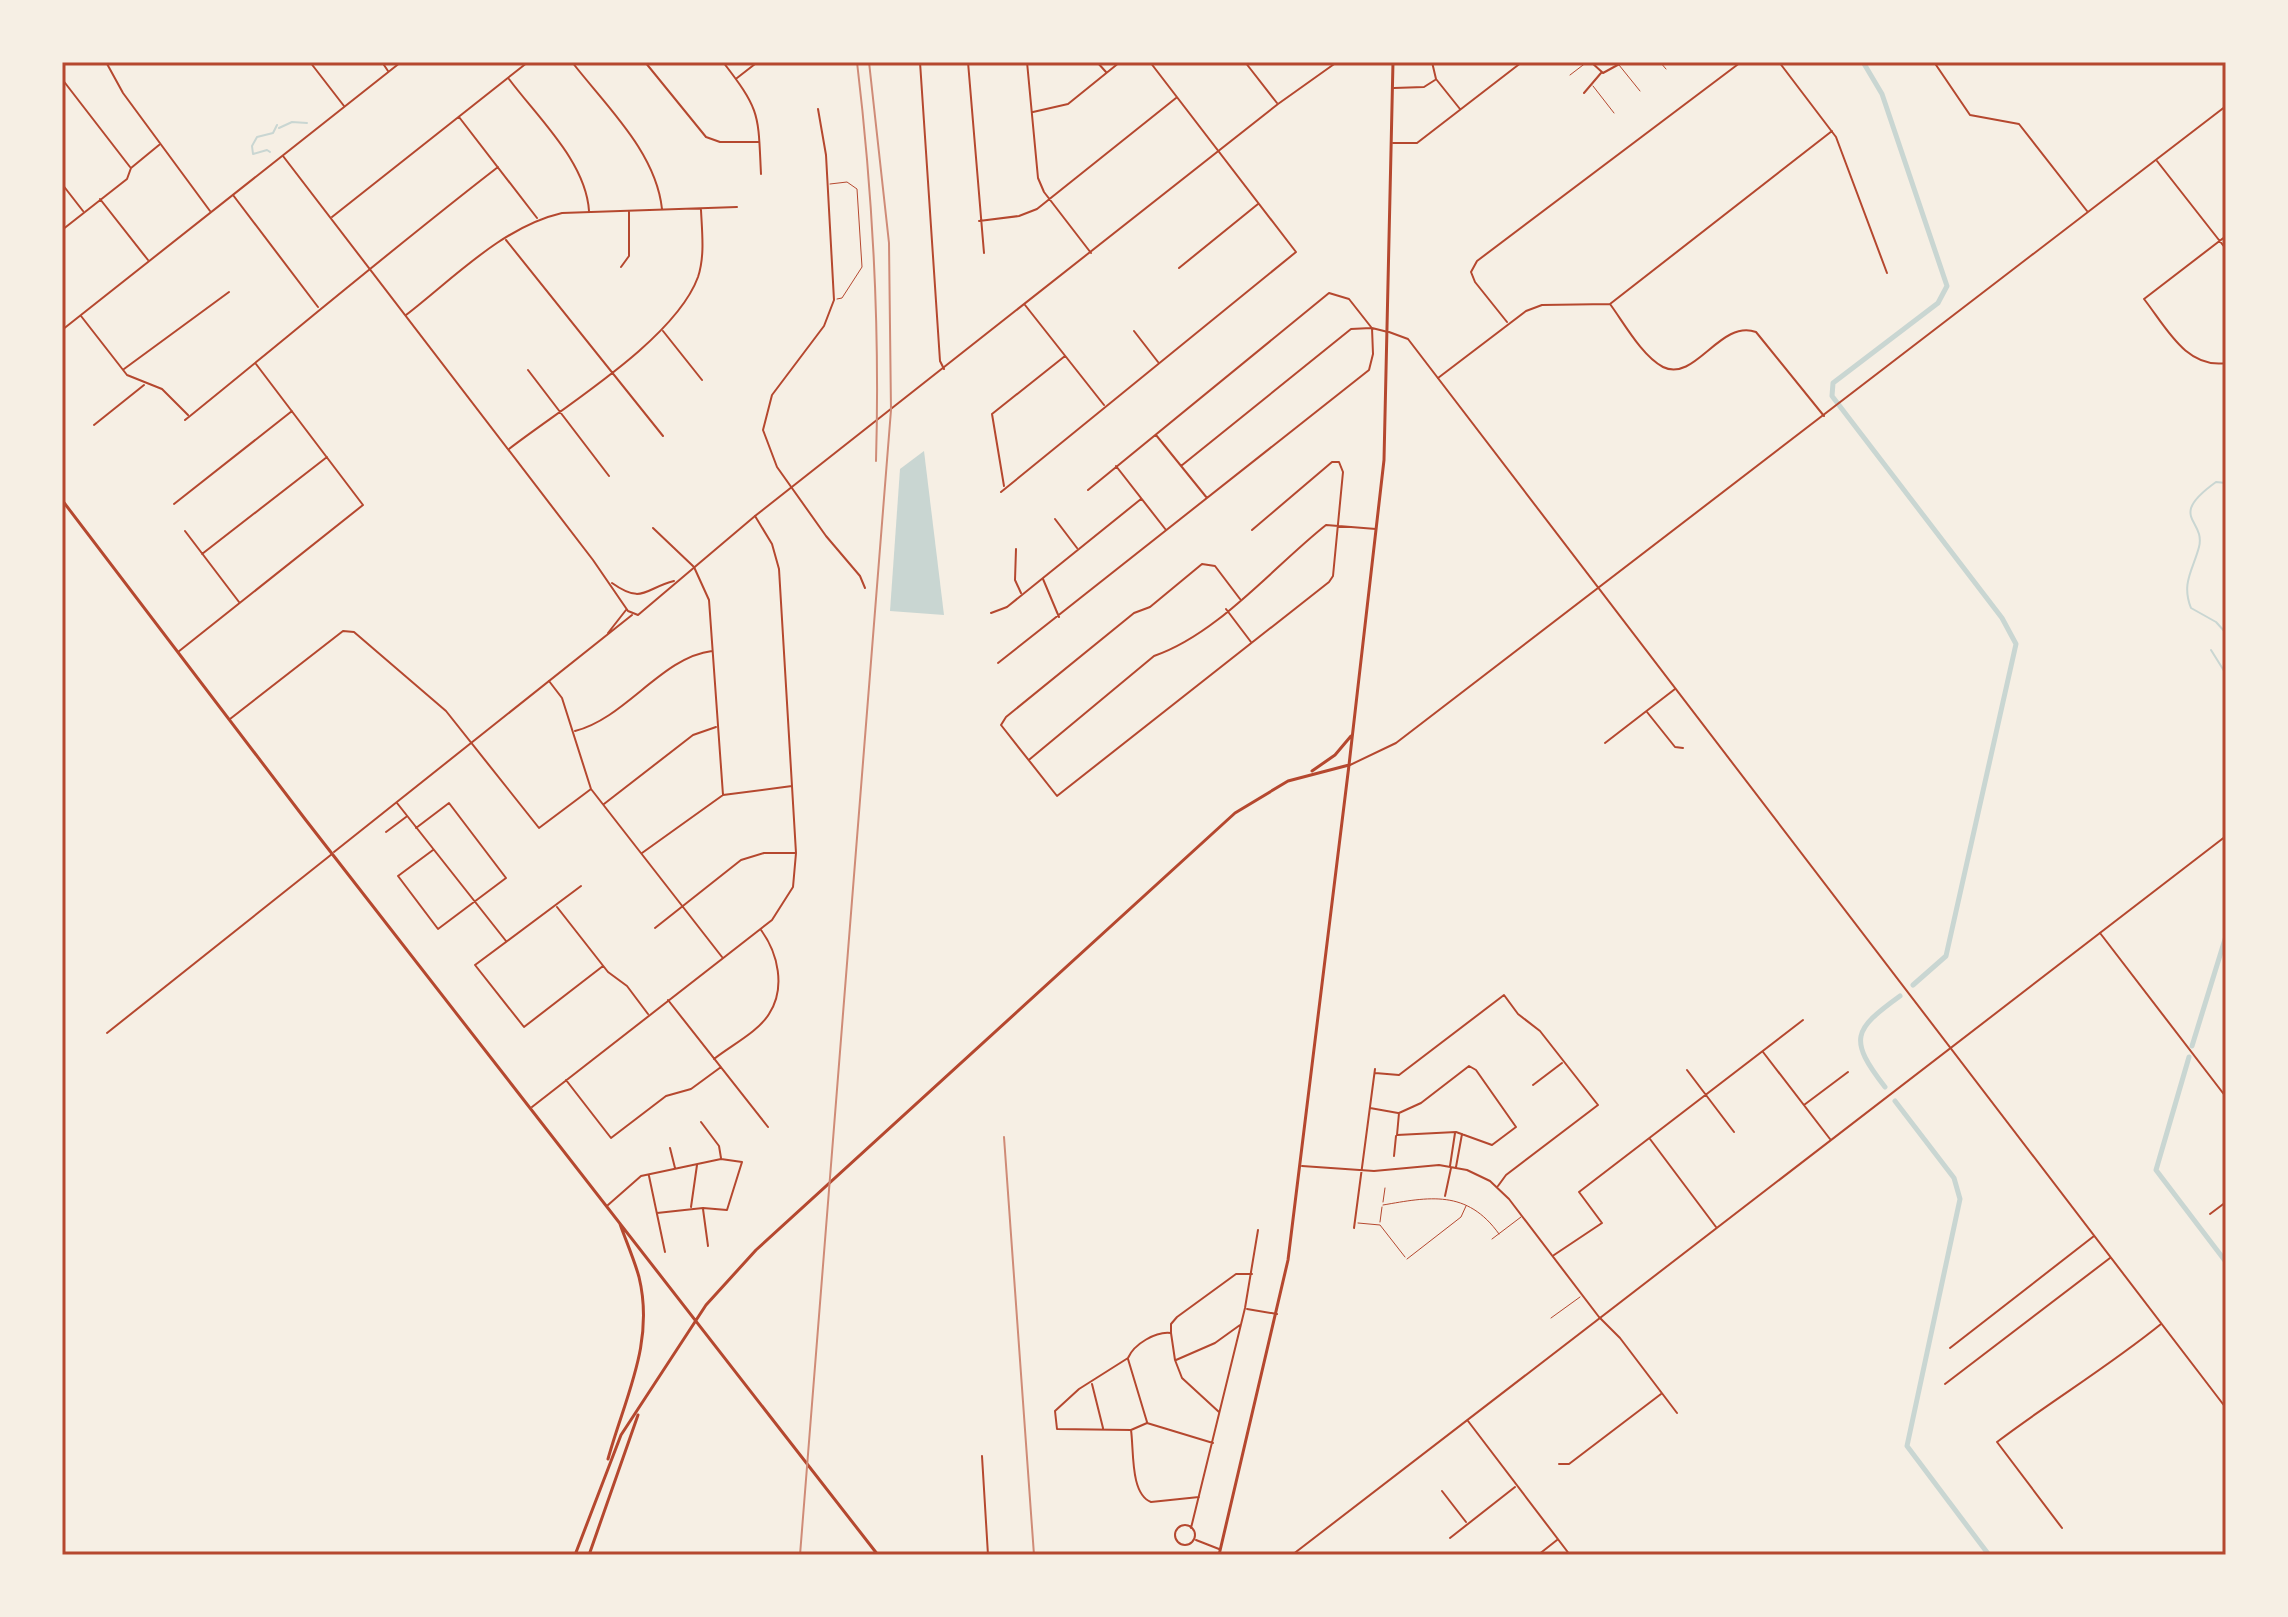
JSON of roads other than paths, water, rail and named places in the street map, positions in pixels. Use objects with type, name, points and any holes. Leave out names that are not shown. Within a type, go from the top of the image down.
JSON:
[{"type":"main road","points":[[1219,1555],[1288,1260],[1378,529],[1389,332],[1393,62]]},
{"type":"main road","points":[[62,500],[332,854],[878,1555]]},
{"type":"main road","points":[[603,1474],[621,1435],[639,1413],[697,1320],[729,1277],[1235,813],[1258,797],[1309,773],[1335,755],[1353,734]]},
{"type":"main road","points":[[1309,773],[1349,765]]},
{"type":"main road","points":[[575,1555],[635,1378],[644,1339],[638,1275],[619,1220]]},
{"type":"main road","points":[[589,1555],[639,1413]]},
{"type":"street","points":[[106,62],[123,93],[211,212]]},
{"type":"street","points":[[310,62],[345,107]]},
{"type":"street","points":[[382,62],[389,72]]},
{"type":"street","points":[[62,330],[401,62]]},
{"type":"street","points":[[331,218],[528,62]]},
{"type":"street","points":[[572,62],[650,164],[660,186],[662,210]]},
{"type":"street","points":[[645,62],[706,137],[720,142],[759,142]]},
{"type":"street","points":[[723,62],[752,99],[759,119],[761,174]]},
{"type":"street","points":[[920,62],[940,361],[944,369]]},
{"type":"street","points":[[968,62],[984,253]]},
{"type":"street","points":[[1027,62],[1035,164],[1050,200],[1091,253]]},
{"type":"street","points":[[1097,62],[1107,73]]},
{"type":"street","points":[[1031,112],[1052,110],[1068,104],[1120,62]]},
{"type":"street","points":[[1001,492],[1004,486],[1296,252],[1150,62]]},
{"type":"street","points":[[1245,62],[1278,104]]},
{"type":"street","points":[[608,634],[612,634],[632,614],[644,612],[648,604],[755,516],[1278,104],[1337,62]]},
{"type":"street","points":[[1393,143],[1417,143],[1522,62]]},
{"type":"street","points":[[1591,62],[1603,73]]},
{"type":"street","points":[[1507,323],[1475,282],[1471,272],[1477,261],[1741,62]]},
{"type":"street","points":[[1779,62],[1832,131],[1887,273]]},
{"type":"street","points":[[1934,62],[1970,115],[2019,124],[2088,212]]},
{"type":"street","points":[[1432,63],[1436,79],[1461,110]]},
{"type":"street","points":[[1584,93],[1603,73],[1621,63]]},
{"type":"street","points":[[736,79],[755,64]]},
{"type":"street","points":[[508,78],[579,173],[588,191],[589,212]]},
{"type":"street","points":[[62,79],[131,168]]},
{"type":"street","points":[[1394,88],[1424,87],[1436,79]]},
{"type":"street","points":[[979,221],[1028,214],[1050,200],[1177,97]]},
{"type":"street","points":[[1349,765],[1396,743],[2226,106]]},
{"type":"street","points":[[818,109],[828,184],[834,300],[824,326],[772,395],[764,418],[765,442],[792,487],[826,536],[860,576],[865,588]]},
{"type":"street","points":[[459,117],[538,219]]},
{"type":"street","points":[[1437,378],[1507,323],[1542,305],[1610,304],[1832,131]]},
{"type":"street","points":[[62,230],[127,179],[131,168],[161,144]]},
{"type":"street","points":[[283,156],[632,614]]},
{"type":"street","points":[[2156,160],[2226,249]]},
{"type":"street","points":[[185,420],[256,364],[318,308],[498,167]]},
{"type":"street","points":[[62,184],[84,212]]},
{"type":"street","points":[[233,195],[318,308]]},
{"type":"street","points":[[100,199],[149,261]]},
{"type":"street","points":[[1179,268],[1259,204]]},
{"type":"street","points":[[405,315],[505,238],[538,219],[589,212],[737,207]]},
{"type":"street","points":[[508,450],[662,330],[678,312],[699,273],[701,209]]},
{"type":"street","points":[[621,267],[629,256],[629,211]]},
{"type":"street","points":[[2226,236],[2144,299],[2195,359],[2205,364],[2226,363]]},
{"type":"street","points":[[505,238],[663,436]]},
{"type":"street","points":[[123,370],[186,320],[229,292]]},
{"type":"street","points":[[998,663],[1060,618],[1369,370],[1373,354],[1372,328],[1349,299],[1329,293],[1088,490]]},
{"type":"street","points":[[1610,304],[1651,356],[1672,370],[1686,366],[1732,333],[1750,330],[1762,338],[1824,416]]},
{"type":"street","points":[[1025,305],[1105,406]]},
{"type":"street","points":[[80,315],[123,370],[145,384],[162,389],[189,416]]},
{"type":"street","points":[[1181,466],[1351,329],[1372,328],[1408,339],[2226,1408]]},
{"type":"street","points":[[662,330],[702,380]]},
{"type":"street","points":[[1134,331],[1159,362]]},
{"type":"street","points":[[1004,486],[992,414],[1065,356]]},
{"type":"street","points":[[178,652],[363,505],[256,364]]},
{"type":"street","points":[[528,370],[609,476]]},
{"type":"street","points":[[94,425],[145,384]]},
{"type":"street","points":[[174,504],[292,411]]},
{"type":"street","points":[[1155,434],[1208,499]]},
{"type":"street","points":[[202,554],[327,457]]},
{"type":"street","points":[[1240,599],[1210,563],[1202,564],[1150,607],[1134,613],[1001,725],[1057,796],[1329,582],[1333,576],[1343,472],[1339,462],[1332,462],[1257,521],[1252,530]]},
{"type":"street","points":[[1115,466],[1167,531]]},
{"type":"street","points":[[991,613],[1007,607],[1141,499]]},
{"type":"street","points":[[532,1107],[761,929],[788,900],[793,887],[796,853],[779,569],[772,544],[755,516]]},
{"type":"street","points":[[1055,519],[1078,549]]},
{"type":"street","points":[[1029,760],[1154,656],[1178,648],[1240,599],[1326,525],[1378,529]]},
{"type":"street","points":[[653,528],[694,567],[709,600],[723,795]]},
{"type":"street","points":[[185,531],[240,603]]},
{"type":"street","points":[[1016,549],[1015,580],[1022,594]]},
{"type":"street","points":[[1042,578],[1060,618]]},
{"type":"street","points":[[610,582],[631,593],[643,594],[675,581]]},
{"type":"street","points":[[625,603],[631,593]]},
{"type":"street","points":[[643,594],[648,604]]},
{"type":"street","points":[[107,1033],[608,634],[626,609]]},
{"type":"street","points":[[1226,609],[1251,643]]},
{"type":"street","points":[[230,719],[348,631],[362,636],[446,711],[539,828],[591,789]]},
{"type":"street","points":[[574,732],[598,725],[687,658],[714,651]]},
{"type":"street","points":[[549,681],[562,698],[591,789],[723,958]]},
{"type":"street","points":[[1605,743],[1676,689]]},
{"type":"street","points":[[1647,711],[1675,747],[1683,748]]},
{"type":"street","points":[[603,805],[693,735],[719,727]]},
{"type":"street","points":[[641,854],[723,795],[792,786]]},
{"type":"street","points":[[397,803],[506,942]]},
{"type":"street","points":[[416,828],[449,803],[506,878],[438,929],[398,876],[433,850]]},
{"type":"street","points":[[386,832],[407,816]]},
{"type":"street","points":[[1292,1555],[2226,836]]},
{"type":"street","points":[[655,928],[741,860],[764,853],[796,853]]},
{"type":"street","points":[[581,886],[475,965],[524,1027],[603,966]]},
{"type":"street","points":[[556,905],[603,966],[627,986],[649,1015]]},
{"type":"street","points":[[714,1059],[768,1017],[776,998],[777,963],[761,929]]},
{"type":"street","points":[[2100,933],[2226,1097]]},
{"type":"street","points":[[1354,1228],[1375,1071],[1399,1075],[1504,995],[1518,1014],[1540,1031],[1598,1105],[1506,1175],[1497,1186]]},
{"type":"street","points":[[668,1000],[768,1127]]},
{"type":"street","points":[[1552,1256],[1602,1223],[1579,1192],[1803,1020]]},
{"type":"street","points":[[1763,1052],[1830,1139]]},
{"type":"street","points":[[1533,1085],[1563,1062]]},
{"type":"street","points":[[1370,1108],[1399,1113],[1421,1103],[1472,1066],[1516,1125],[1492,1145],[1456,1132],[1397,1135]]},
{"type":"street","points":[[566,1080],[611,1138],[666,1096],[691,1089],[721,1067]]},
{"type":"street","points":[[1687,1070],[1734,1132]]},
{"type":"street","points":[[1804,1106],[1848,1072]]},
{"type":"street","points":[[1394,1156],[1399,1113]]},
{"type":"street","points":[[701,1122],[719,1146],[721,1159]]},
{"type":"street","points":[[1452,1167],[1456,1132]]},
{"type":"street","points":[[1445,1196],[1462,1133]]},
{"type":"street","points":[[1650,1139],[1716,1227]]},
{"type":"street","points":[[670,1148],[675,1169]]},
{"type":"street","points":[[608,1205],[641,1176],[721,1159],[742,1162],[727,1210],[691,1208],[657,1213]]},
{"type":"street","points":[[691,1208],[697,1164]]},
{"type":"street","points":[[1299,1166],[1362,1170],[1452,1167],[1497,1186],[1677,1413]]},
{"type":"street","points":[[649,1175],[665,1252]]},
{"type":"street","points":[[2210,1214],[2226,1202]]},
{"type":"street","points":[[703,1208],[708,1246]]},
{"type":"street","points":[[1194,1539],[1191,1528],[1242,1325],[1258,1230]]},
{"type":"street","points":[[1950,1348],[2095,1235]]},
{"type":"street","points":[[1945,1384],[2111,1257]]},
{"type":"street","points":[[1220,1412],[1182,1378],[1175,1360],[1171,1324],[1236,1274],[1252,1274]]},
{"type":"street","points":[[1245,1308],[1277,1314]]},
{"type":"street","points":[[2062,1528],[1997,1442],[2056,1397],[2084,1384],[2162,1324]]},
{"type":"street","points":[[1175,1360],[1215,1343],[1242,1325]]},
{"type":"street","points":[[1171,1333],[1162,1332],[1144,1342],[1131,1351],[1128,1358],[1079,1389],[1055,1411],[1057,1429],[1131,1430],[1147,1423],[1213,1443]]},
{"type":"street","points":[[1128,1358],[1147,1423]]},
{"type":"street","points":[[1092,1383],[1103,1430]]},
{"type":"street","points":[[1559,1464],[1569,1464],[1662,1393]]},
{"type":"street","points":[[1467,1420],[1570,1555]]},
{"type":"street","points":[[1131,1430],[1137,1487],[1145,1500],[1200,1497]]},
{"type":"street","points":[[982,1456],[988,1555]]},
{"type":"street","points":[[1450,1538],[1517,1486]]},
{"type":"street","points":[[1442,1491],[1467,1523]]},
{"type":"street","points":[[1191,1528],[1181,1527],[1176,1538],[1187,1545],[1194,1539]]},
{"type":"street","points":[[1194,1539],[1221,1549]]},
{"type":"street","points":[[1538,1555],[1558,1540]]},
{"type":"lane","points":[[1570,75],[1587,62]]},
{"type":"lane","points":[[1660,62],[1666,69]]},
{"type":"lane","points":[[1621,63],[1640,91]]},
{"type":"lane","points":[[1593,86],[1614,113]]},
{"type":"lane","points":[[828,184],[847,182],[857,189],[864,256],[859,274],[842,298],[834,300]]},
{"type":"lane","points":[[1380,1225],[1385,1188]]},
{"type":"lane","points":[[1383,1205],[1445,1196],[1466,1206],[1499,1234]]},
{"type":"lane","points":[[1407,1259],[1461,1217],[1466,1206]]},
{"type":"lane","points":[[1492,1239],[1523,1216]]},
{"type":"lane","points":[[1355,1223],[1380,1225],[1411,1264]]},
{"type":"lane","points":[[1551,1318],[1582,1295]]},
{"type":"waterway","points":[[1863,62],[1882,94],[1947,286],[1938,303],[1833,383],[1832,396],[2002,618],[2016,644],[1946,956],[1913,985]]},
{"type":"waterway","points":[[279,128],[292,122],[307,123]]},
{"type":"waterway","points":[[270,152],[253,154],[252,146],[257,137],[273,133],[277,125]]},
{"type":"waterway","points":[[2226,483],[2216,482],[2201,494],[2190,511],[2200,538],[2187,591],[2191,608],[2216,622],[2226,633]]},
{"type":"waterway","points":[[2211,650],[2226,674]]},
{"type":"waterway","points":[[2192,1046],[2226,936]]},
{"type":"waterway","points":[[1885,1087],[1865,1057],[1861,1036],[1873,1018],[1900,996]]},
{"type":"waterway","points":[[2189,1057],[2156,1170],[2226,1262]]},
{"type":"waterway","points":[[1895,1101],[1954,1178],[1960,1199],[1907,1446],[1989,1555]]},
{"type":"railway","points":[[857,62],[874,261],[876,461]]},
{"type":"railway","points":[[800,1555],[891,410],[889,243],[869,62]]},
{"type":"railway","points":[[1004,1137],[1034,1555]]}]
